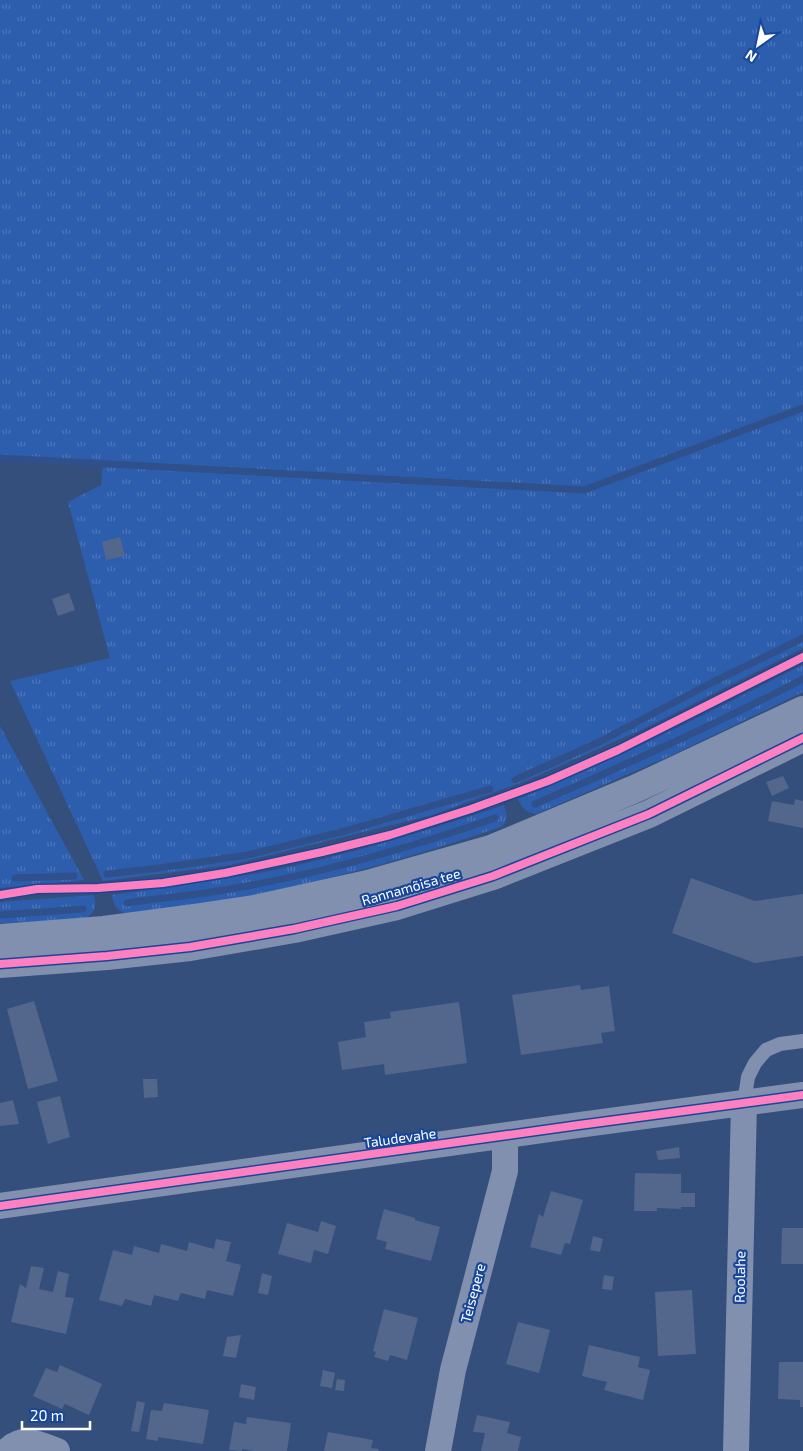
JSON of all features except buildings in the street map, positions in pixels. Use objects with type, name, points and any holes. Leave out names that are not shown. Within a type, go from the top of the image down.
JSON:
[{"type":"street","name":"Rannamõisa tee","points":[[0,938],[104,930],[196,918],[254,909],[368,884],[491,849],[637,788],[803,710]]},
{"type":"street","name":"Rannamõisa tee","points":[[0,964],[107,956],[190,947],[294,929],[397,906],[493,876],[649,814],[803,738]]},
{"type":"street","name":"Taludevahe","points":[[0,1206],[803,1095]]},
{"type":"street","name":"Roolahe","points":[[736,1451],[744,1103]]},
{"type":"street","name":"Teisepere","points":[[438,1451],[453,1370],[505,1172],[505,1136]]},
{"type":"street","points":[[7,1451],[13,1444],[30,1440],[57,1451]]},
{"type":"lane","points":[[744,1103],[748,1077],[755,1063],[766,1050],[780,1044],[803,1041]]},
{"type":"green space","points":[[0,0],[803,0],[803,648],[645,728],[528,780],[432,815],[230,865],[103,881],[10,681],[110,658],[68,502],[101,485],[103,463],[0,458]]},
{"type":"green space","points":[[803,665],[803,692],[670,756],[536,814],[525,809],[518,799],[591,769]]},
{"type":"green space","points":[[0,726],[84,880],[0,888]]},
{"type":"green space","points":[[504,805],[507,817],[503,826],[427,851],[312,882],[196,906],[124,913],[117,908],[112,898],[112,895],[230,878],[300,865],[388,842]]},
{"type":"green space","points":[[94,895],[94,910],[84,920],[0,923],[0,902]]},
{"type":"waterway","points":[[0,458],[584,490],[803,408]]},
{"type":"waterway","points":[[515,780],[599,742],[713,682],[803,638]]},
{"type":"waterway","points":[[535,804],[670,744],[803,679]]},
{"type":"waterway","points":[[107,874],[248,855],[345,831],[490,789]]},
{"type":"waterway","points":[[127,903],[217,891],[297,876],[397,850],[495,818]]},
{"type":"waterway","points":[[15,878],[74,876]]},
{"type":"waterway","points":[[0,915],[83,909]]},
{"type":"cycle path","points":[[0,895],[37,889],[98,888],[163,883],[225,873],[390,835],[471,809],[548,781],[618,750],[803,657]]},
{"type":"cycle path","points":[[0,964],[107,956],[190,947],[294,929],[397,906],[493,876],[649,814],[803,738]]},
{"type":"cycle path","points":[[0,1206],[803,1095]]}]
